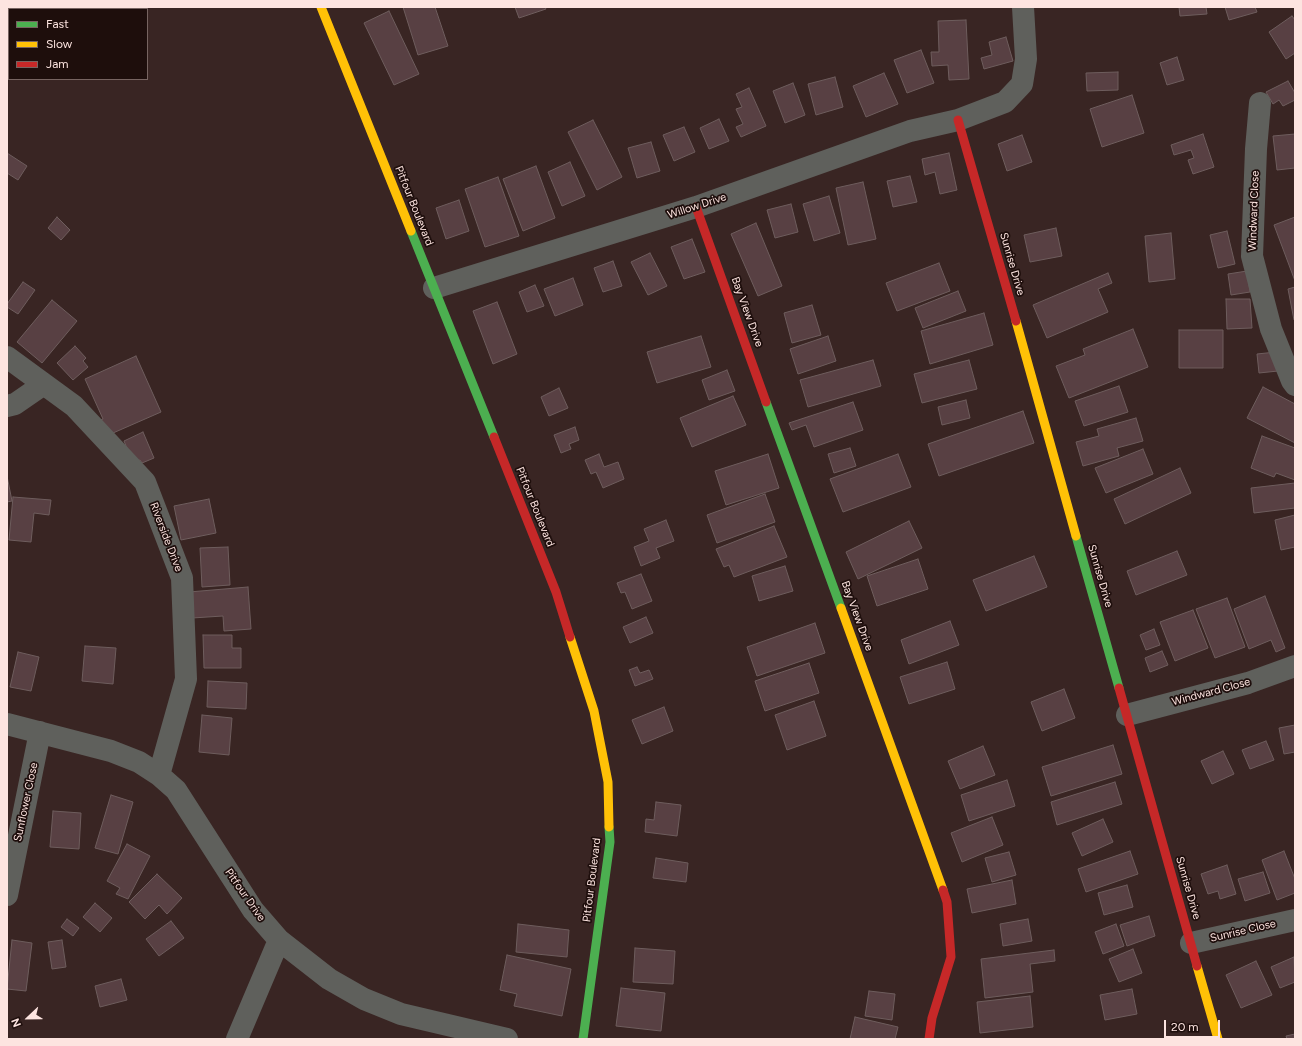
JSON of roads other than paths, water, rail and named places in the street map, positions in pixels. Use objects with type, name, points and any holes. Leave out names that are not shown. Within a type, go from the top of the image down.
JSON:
[{"type":"street","name":"Willow Drive","points":[[434,288],[696,207],[910,131],[958,120],[1005,102],[1022,84],[1026,59],[1023,7]]},
{"type":"street","name":"Pitfour Boulevard","points":[[324,8],[556,592],[594,711],[608,782],[610,842],[583,1039]]},
{"type":"street","name":"Windward Close","points":[[1260,103],[1256,149],[1252,256],[1271,329],[1295,385]]},
{"type":"street","name":"Sunrise Drive","points":[[958,120],[1218,1039]]},
{"type":"street","name":"Bay View Drive","points":[[696,207],[947,902],[951,957],[932,1018],[929,1039]]},
{"type":"street","name":"Riverside Drive","points":[[7,357],[74,406],[145,482],[182,578],[186,679],[159,776]]},
{"type":"street","points":[[7,406],[15,404],[44,384]]},
{"type":"street","name":"Windward Close","points":[[1127,715],[1248,683],[1295,666]]},
{"type":"street","name":"Pitfour Drive","points":[[7,724],[111,751],[139,762],[159,776],[176,790],[253,910],[279,940],[329,979],[364,999],[401,1014],[507,1039]]},
{"type":"street","name":"Sunflower Close","points":[[7,895],[40,732]]},
{"type":"street","name":"Sunrise Close","points":[[1191,943],[1295,920]]},
{"type":"street","points":[[237,1039],[279,940]]}]
